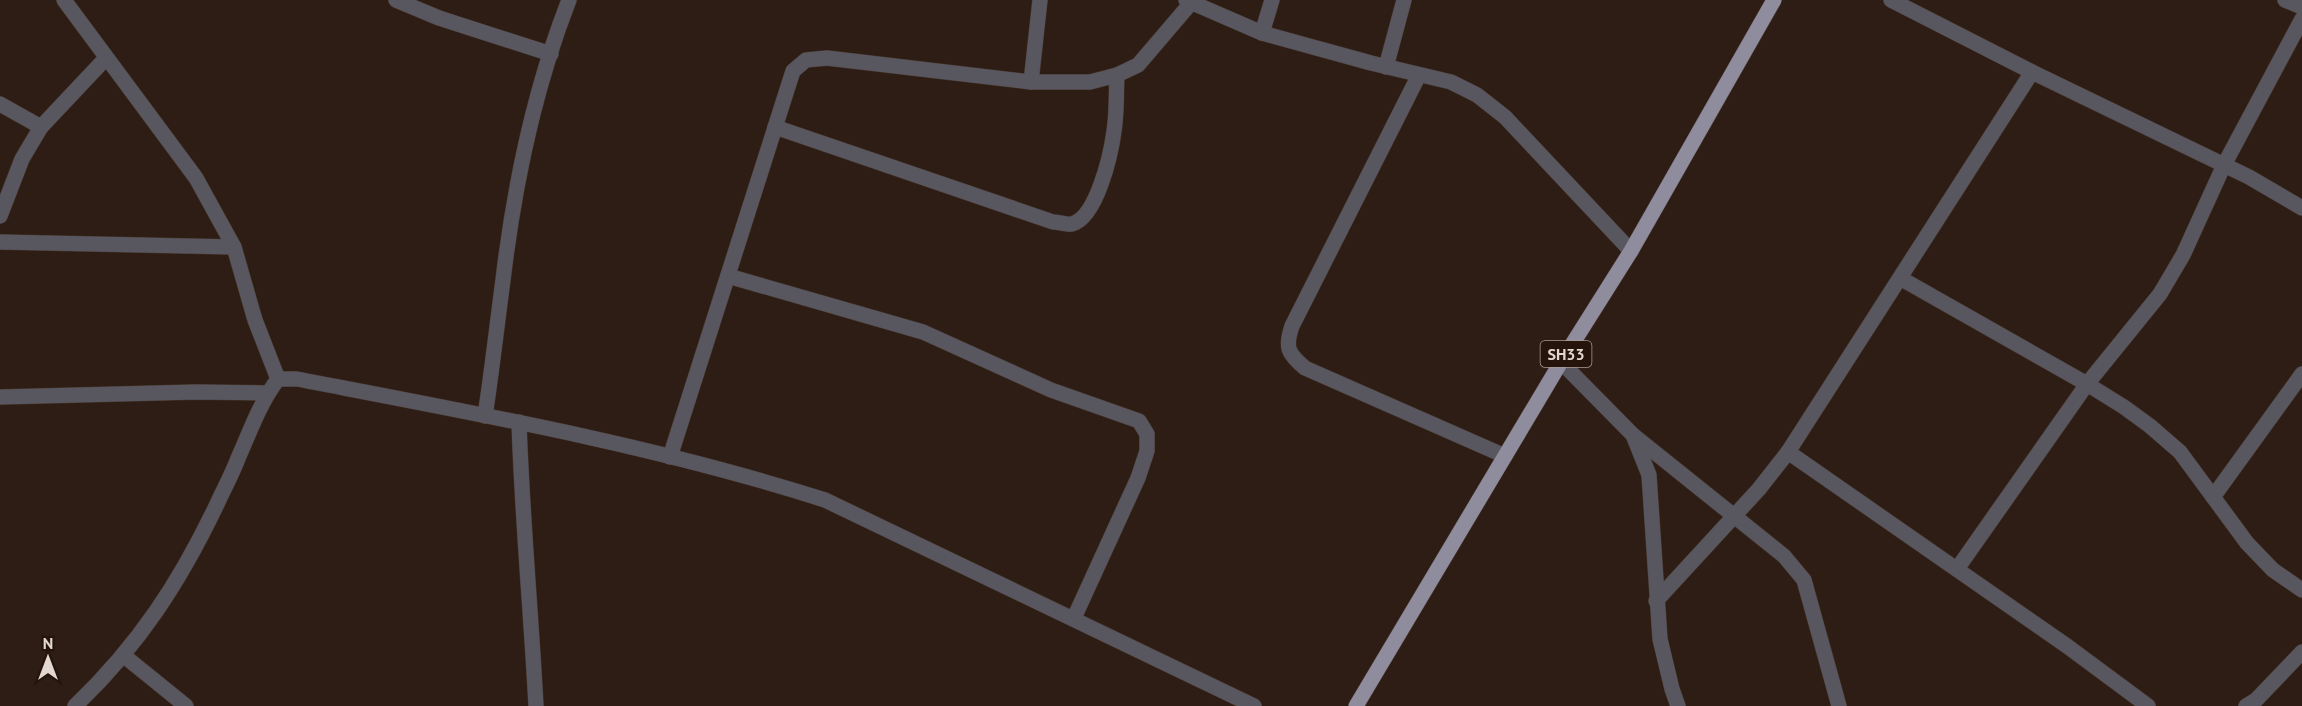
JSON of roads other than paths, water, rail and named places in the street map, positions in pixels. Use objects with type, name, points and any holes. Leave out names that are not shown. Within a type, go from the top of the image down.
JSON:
[{"type":"main road","name":"SH33","points":[[1356,706],[1561,362],[1631,251],[1774,0]]},
{"type":"street","points":[[64,0],[196,178],[234,248],[255,320],[278,379]]},
{"type":"street","points":[[396,0],[439,18],[551,54]]},
{"type":"street","points":[[485,416],[513,212],[535,112],[569,0]]},
{"type":"street","points":[[1032,82],[1040,0]]},
{"type":"street","points":[[1262,33],[1272,0]]},
{"type":"street","points":[[1386,67],[1404,0]]},
{"type":"street","points":[[1891,0],[2032,72],[2224,165],[2302,208]]},
{"type":"street","points":[[2284,0],[2302,7]]},
{"type":"street","points":[[670,457],[790,76],[793,70],[806,60],[827,58],[1032,82],[1090,82],[1117,75],[1138,65],[1189,2],[1262,33],[1419,75],[1460,87],[1477,95],[1505,117],[1631,251]]},
{"type":"street","points":[[1957,569],[2087,384],[2160,294],[2183,255],[2224,165],[2302,19]]},
{"type":"street","points":[[0,216],[22,159],[41,127],[106,58]]},
{"type":"street","points":[[1656,601],[1759,489],[1788,452],[2032,72]]},
{"type":"street","points":[[775,127],[1053,222],[1071,224],[1086,215],[1095,198],[1107,163],[1115,130],[1117,75]]},
{"type":"street","points":[[1419,75],[1292,326],[1287,342],[1292,357],[1305,368],[1505,456]]},
{"type":"street","points":[[0,104],[41,127]]},
{"type":"street","points":[[0,242],[234,248]]},
{"type":"street","points":[[728,276],[923,332],[1051,390],[1139,421],[1147,434],[1147,451],[1138,478],[1074,618]]},
{"type":"street","points":[[1900,278],[2124,407],[2180,452],[2247,543],[2273,570],[2302,590]]},
{"type":"street","points":[[1561,362],[1633,435],[1784,556],[1804,580],[1839,706]]},
{"type":"street","points":[[2213,497],[2302,374]]},
{"type":"street","points":[[278,379],[297,379],[519,422],[670,457],[771,483],[825,500],[1254,706]]},
{"type":"street","points":[[75,706],[109,673],[145,628],[181,574],[239,458],[257,411],[278,379]]},
{"type":"street","points":[[0,397],[196,392],[268,393]]},
{"type":"street","points":[[519,422],[522,505],[531,604],[536,706]]},
{"type":"street","points":[[1633,435],[1649,476],[1660,639],[1678,706]]},
{"type":"street","points":[[1788,452],[2067,645],[2148,706]]},
{"type":"street","points":[[2246,706],[2256,700],[2302,652]]},
{"type":"street","points":[[123,655],[186,706]]}]
